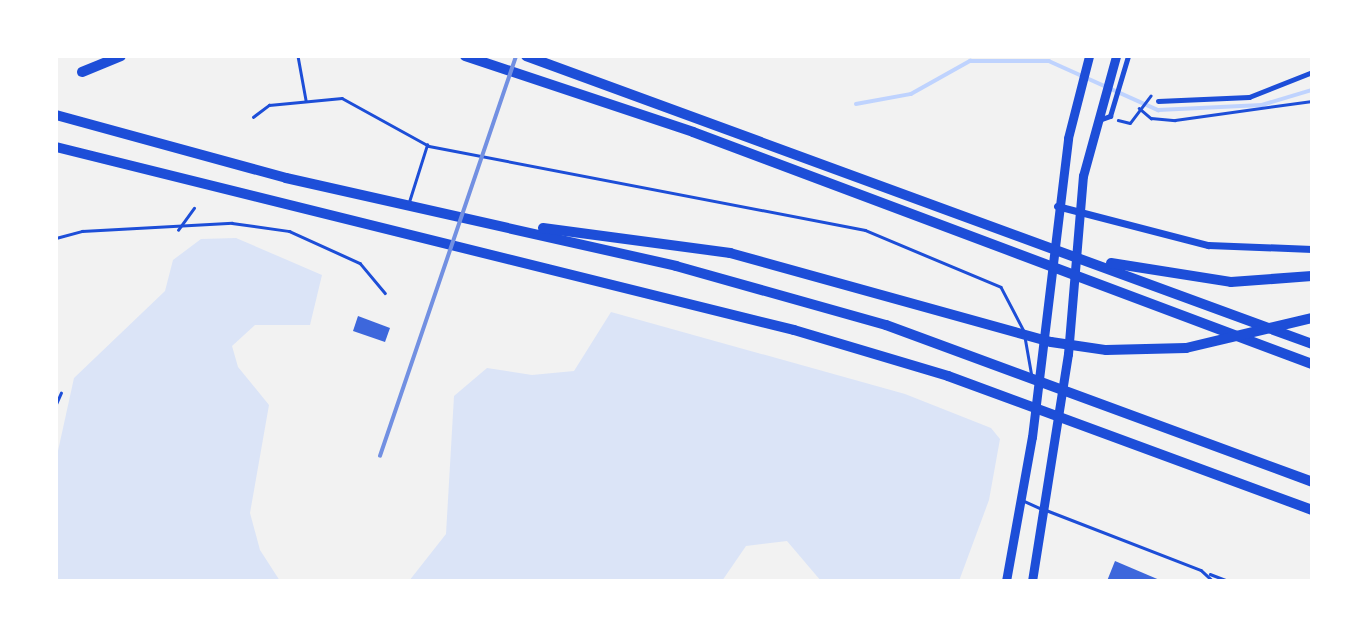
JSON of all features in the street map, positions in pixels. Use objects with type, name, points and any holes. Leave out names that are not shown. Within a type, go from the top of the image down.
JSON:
[{"type":"highway","points":[[82,72],[121,56]]},
{"type":"highway","points":[[526,56],[1080,256],[1312,344]]},
{"type":"highway","points":[[466,57],[609,104],[1312,364]]},
{"type":"highway","points":[[56,115],[171,149],[483,220],[766,290],[1015,369],[1312,482]]},
{"type":"highway","points":[[56,147],[663,293],[1009,398],[1312,510]]},
{"type":"highway","points":[[483,220],[730,253],[1051,342],[1135,352],[1186,348],[1312,318]]},
{"type":"highway","points":[[1080,256],[1185,277],[1251,282],[1312,276]]},
{"type":"main road","points":[[1006,581],[1036,399],[1057,206],[1073,111],[1089,56]]},
{"type":"main road","points":[[1032,581],[1068,354],[1080,209],[1096,118],[1116,56]]},
{"type":"street","points":[[1096,118],[1110,116],[1128,56]]},
{"type":"street","points":[[1158,100],[1249,97],[1312,72]]},
{"type":"street","points":[[1057,206],[1080,209],[1209,245],[1312,249]]},
{"type":"lane","points":[[298,56],[306,100]]},
{"type":"lane","points":[[253,117],[269,105],[306,100],[357,102],[427,145],[875,233],[1009,294],[1023,324],[1036,399]]},
{"type":"lane","points":[[408,205],[427,145]]},
{"type":"lane","points":[[178,230],[194,208]]},
{"type":"lane","points":[[56,238],[82,231],[178,230],[232,223],[289,231],[360,262],[385,293]]},
{"type":"lane","points":[[56,404],[61,393]]},
{"type":"lane","points":[[1020,500],[1228,581]]},
{"type":"lane","points":[[1207,573],[1213,581]]},
{"type":"path","points":[[1110,116],[1130,123],[1147,98]]},
{"type":"path","points":[[1140,107],[1151,118],[1175,120],[1312,101]]},
{"type":"shaded area","points":[[236,238],[322,275],[310,325],[255,325],[232,346],[238,367],[269,405],[250,513],[260,550],[280,581],[56,581],[56,460],[74,378],[165,291],[173,260],[201,239]]},
{"type":"shaded area","points":[[611,312],[905,394],[991,428],[1000,439],[989,500],[959,581],[821,581],[787,541],[746,546],[722,581],[409,581],[446,534],[454,396],[487,368],[532,375],[574,371]]},
{"type":"building","points":[[358,316],[390,328],[385,342],[353,331]]},
{"type":"building","points":[[1115,561],[1162,581],[1107,581]]},
{"type":"waterway","points":[[856,104],[911,94],[970,61],[1049,61],[1158,110],[1262,105],[1312,90]]},
{"type":"railway","points":[[380,456],[516,56]]}]
